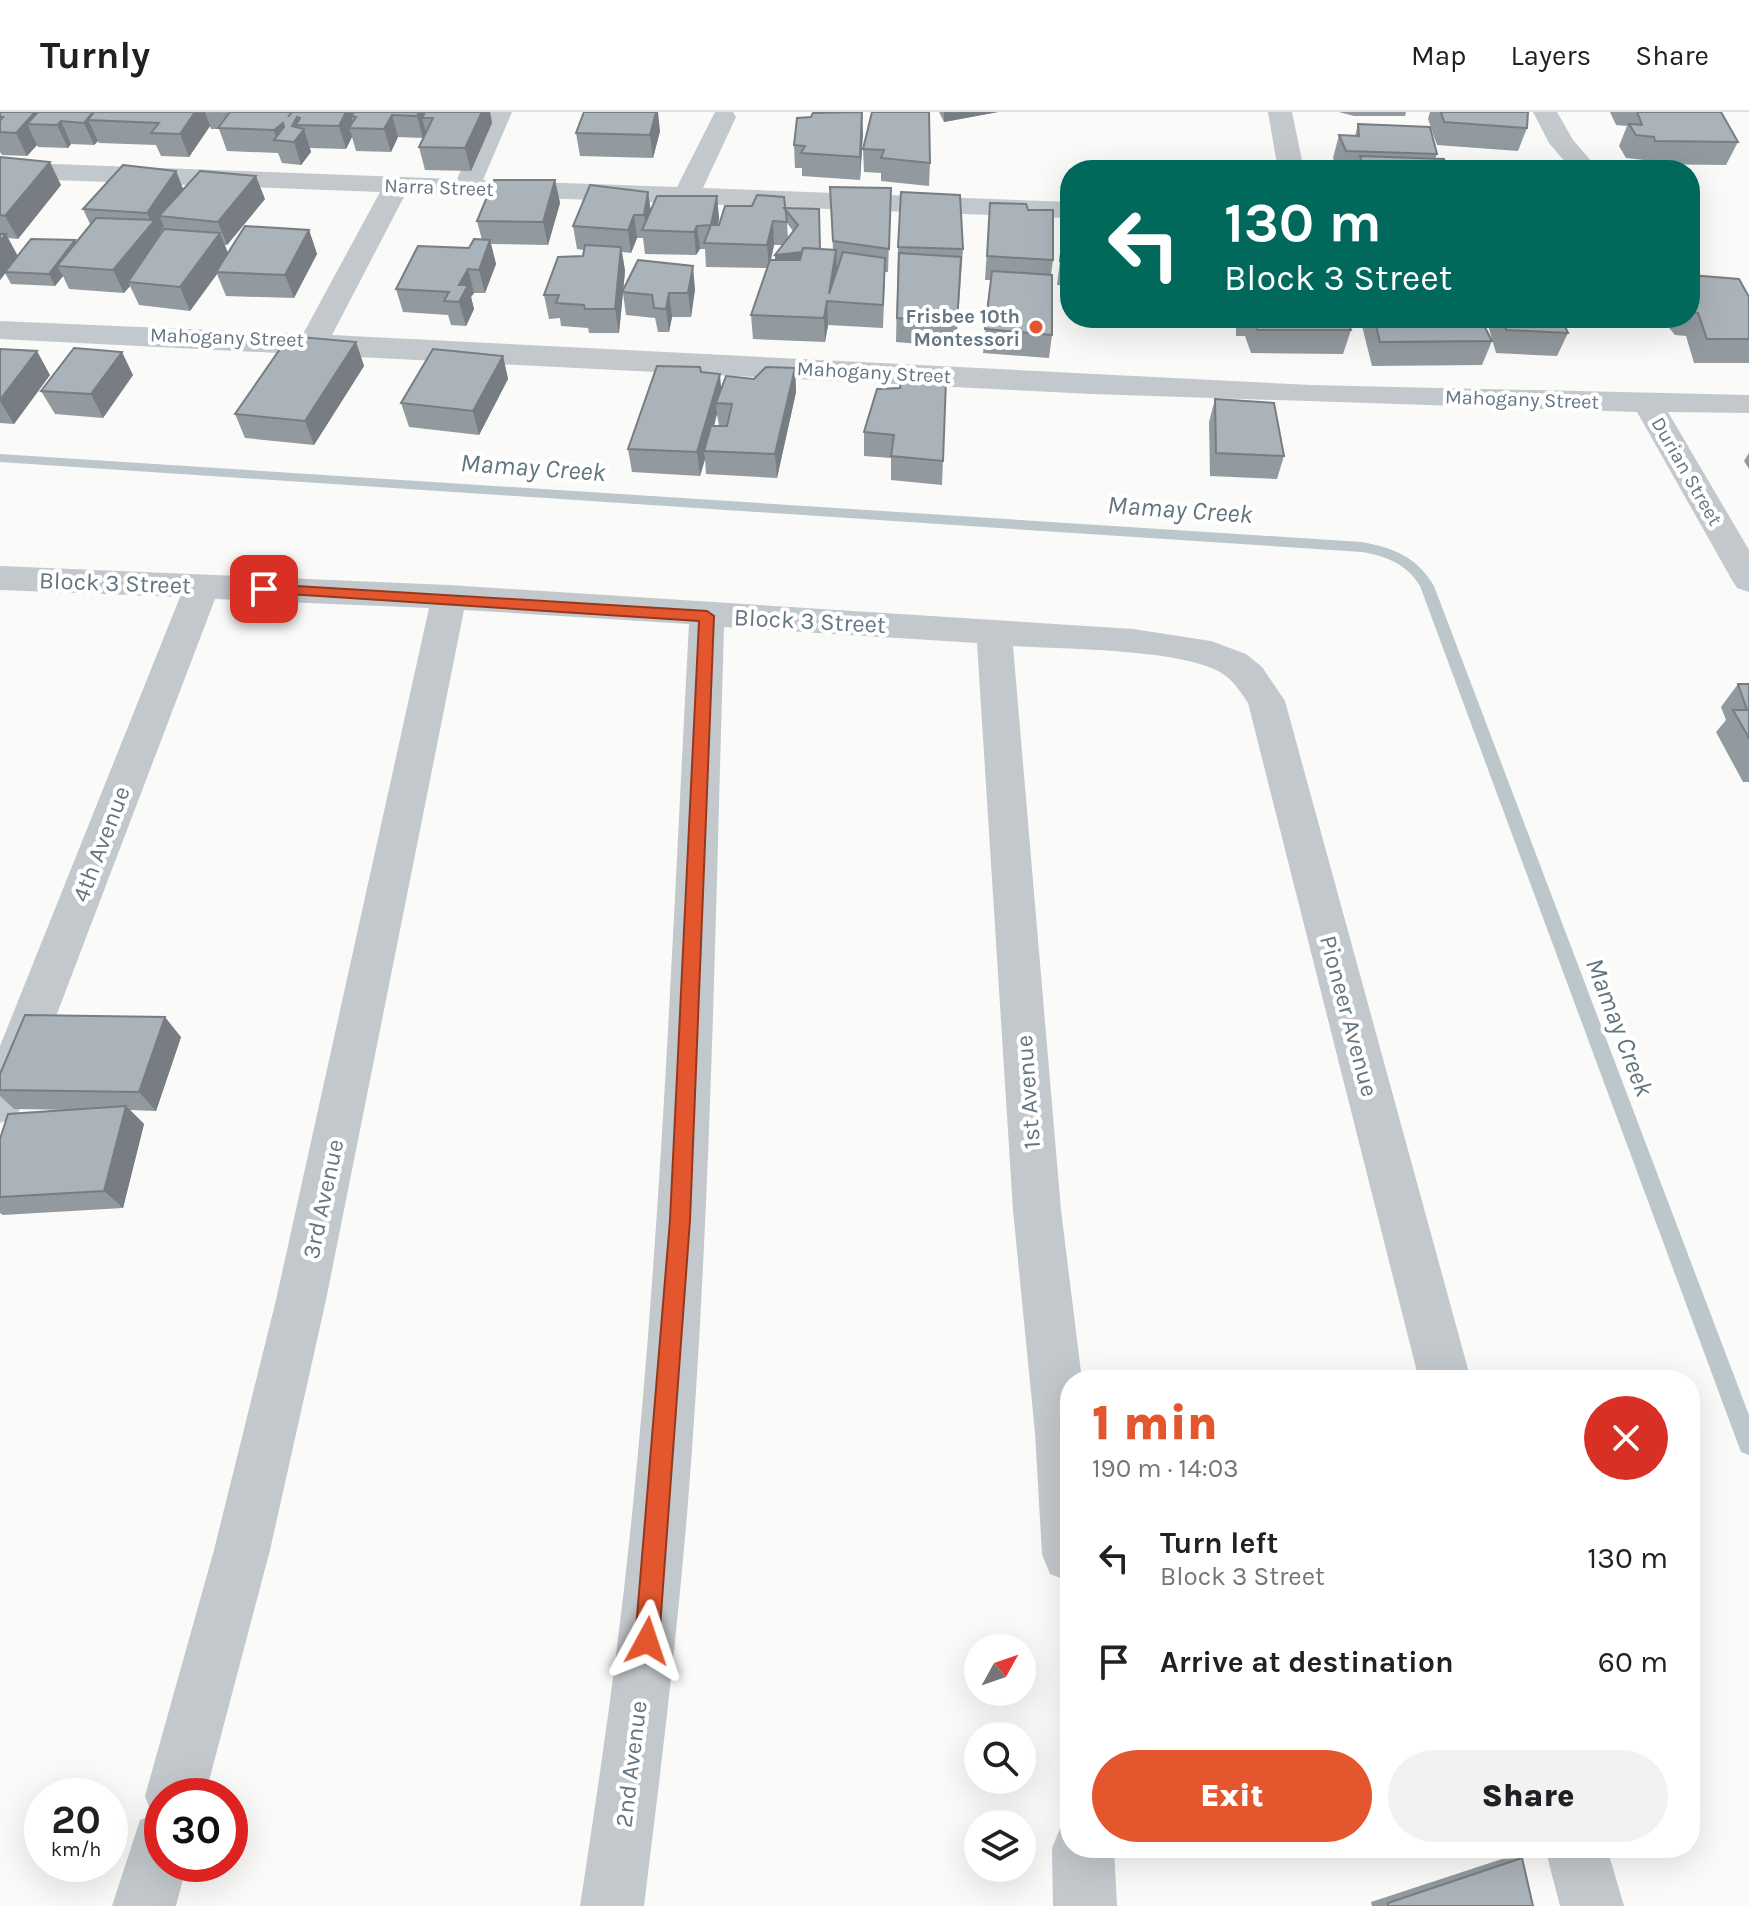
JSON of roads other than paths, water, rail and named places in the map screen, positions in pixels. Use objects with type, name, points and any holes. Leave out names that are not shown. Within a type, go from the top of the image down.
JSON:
[{"type":"street","points":[[466,188],[500,112]]},
{"type":"street","points":[[1280,112],[1289,160]]},
{"type":"street","points":[[1545,112],[1562,143],[1577,160]]},
{"type":"street","points":[[688,193],[724,117]]},
{"type":"street","name":"Narra Street","points":[[0,170],[396,186],[688,193],[1060,210]]},
{"type":"street","points":[[314,341],[396,186]]},
{"type":"street","name":"Mahogany Street","points":[[0,330],[314,341],[1026,381],[1648,404],[1749,404]]},
{"type":"street","name":"Durian Street","points":[[1648,404],[1749,580]]},
{"type":"street","name":"Block 3 Street","points":[[0,578],[449,597],[707,616],[994,630],[1171,645],[1233,663]]},
{"type":"street","name":"4th Avenue","points":[[0,1103],[202,586]]},
{"type":"street","name":"3rd Avenue","points":[[180,1778],[242,1550],[301,1300],[449,597]]},
{"type":"street","name":"2nd Avenue","points":[[612,1906],[647,1641],[666,1424],[680,1220],[707,616]]},
{"type":"street","name":"1st Avenue","points":[[994,630],[1037,1210],[1060,1415]]},
{"type":"street","name":"Pioneer Avenue","points":[[1233,663],[1249,676],[1266,701],[1442,1370]]},
{"type":"street","points":[[1083,1858],[1085,1906]]},
{"type":"street","points":[[1579,1858],[1592,1906]]},
{"type":"street","points":[[144,1906],[151,1882]]},
{"type":"waterway","name":"Mamay Creek","points":[[0,458],[1362,547],[1400,558],[1415,569],[1427,586],[1749,1444]]},
{"type":"place","name":"Frisbee 10th Montessori","points":[[1036,327]]}]
